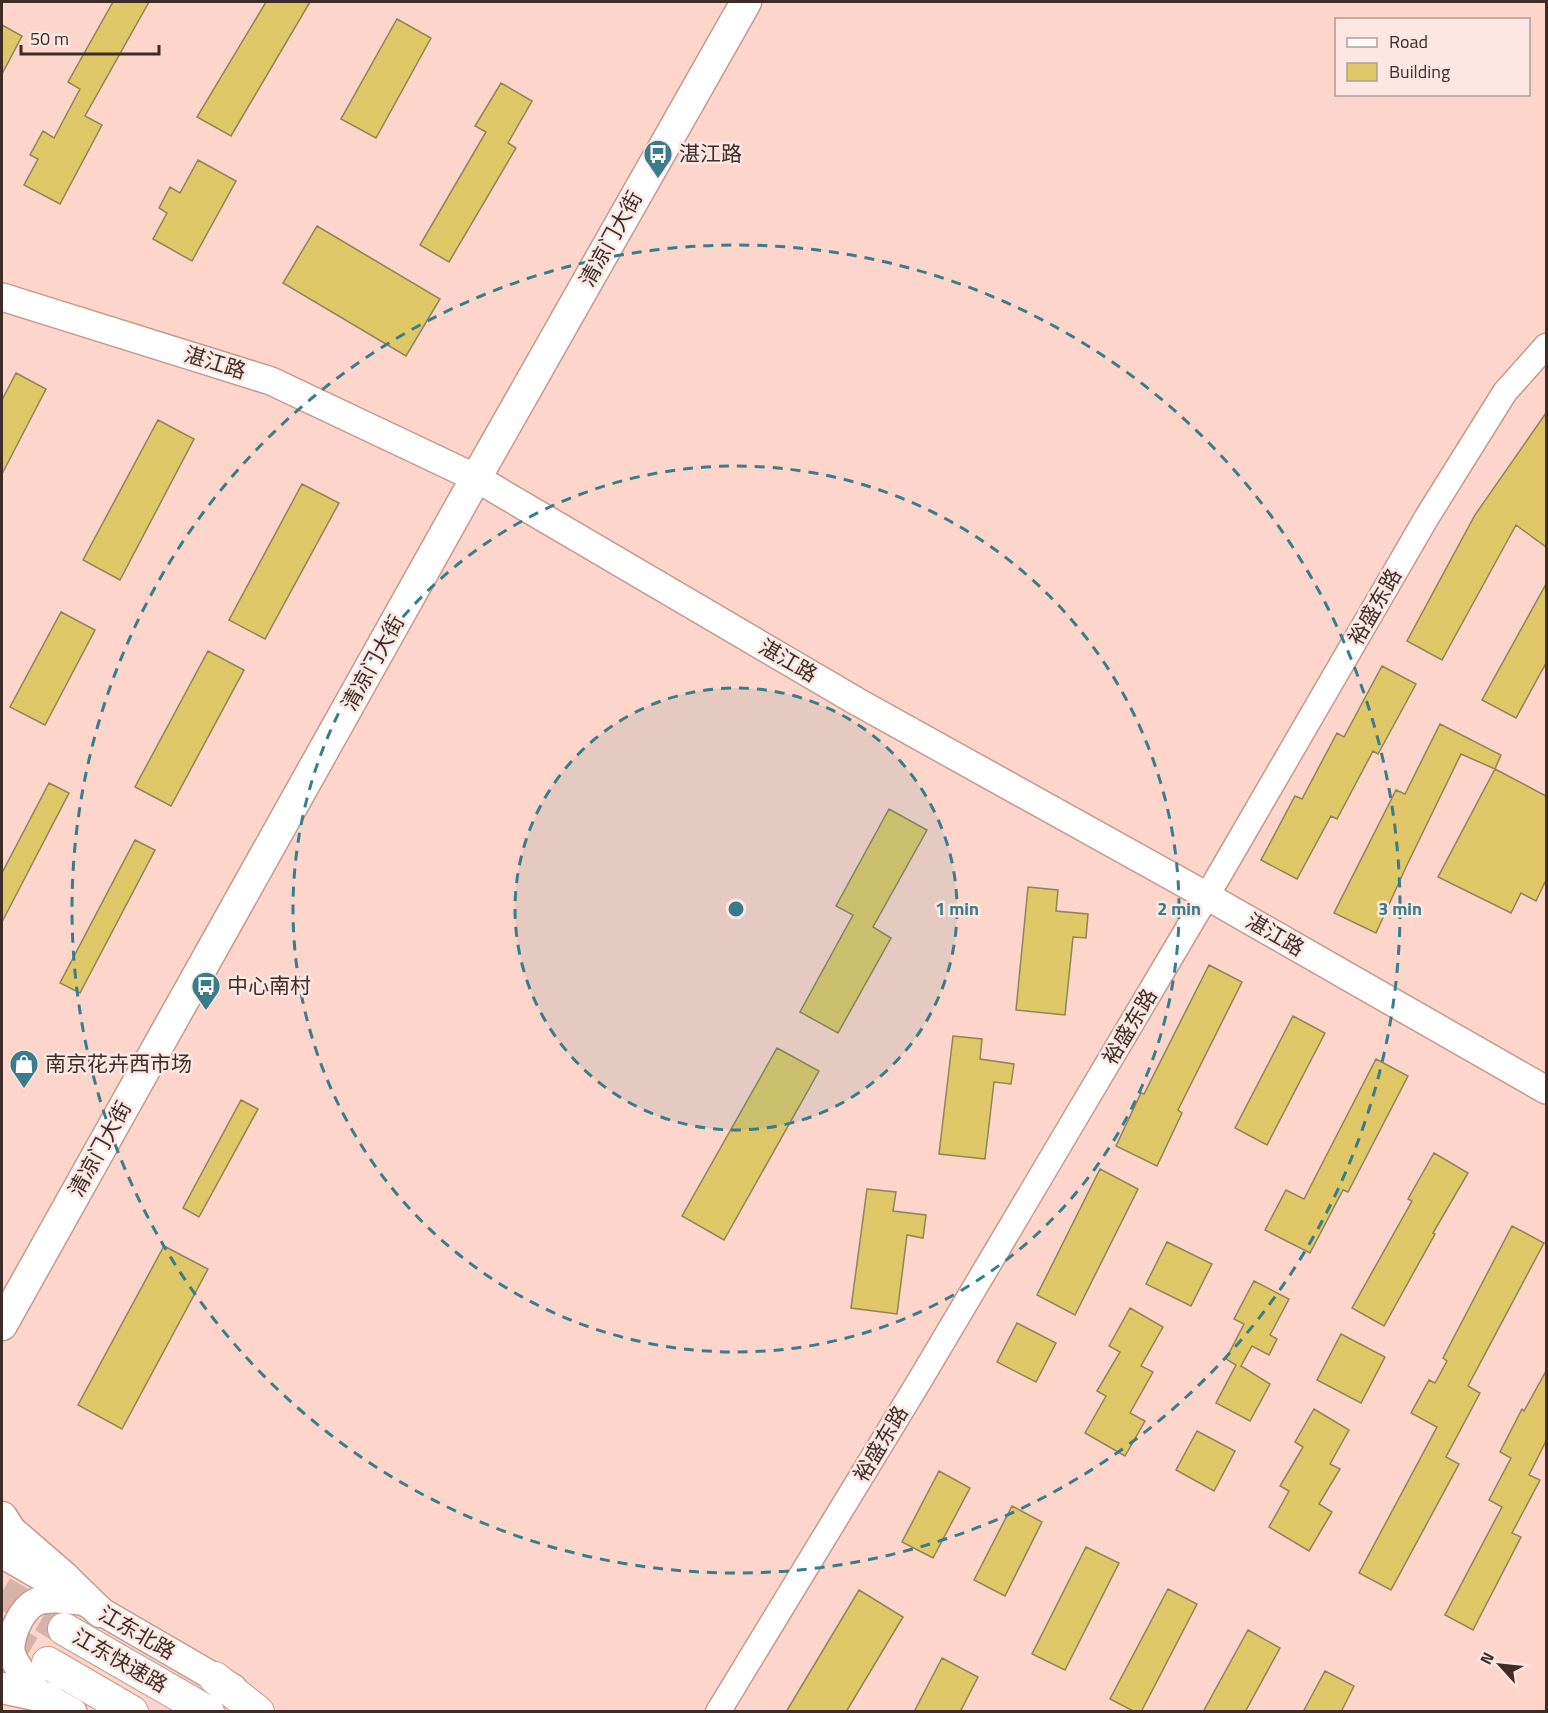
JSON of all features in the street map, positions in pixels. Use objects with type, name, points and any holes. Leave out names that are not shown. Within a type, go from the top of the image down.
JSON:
[{"type":"highway","name":"江东快速路","points":[[64,1629],[208,1712]]},
{"type":"highway","points":[[215,1678],[258,1712]]},
{"type":"highway","name":"江东快速路","points":[[52,1691],[132,1712]]},
{"type":"main road","name":"清凉门大街","points":[[2,1325],[476,478],[746,2]]},
{"type":"main road","name":"湛江路","points":[[2,297],[271,381],[476,478],[856,701],[1208,896],[1546,1090]]},
{"type":"main road","points":[[2,1517],[11,1531],[62,1575],[91,1607]]},
{"type":"main road","name":"江东北路","points":[[2,1554],[273,1712]]},
{"type":"main road","points":[[52,1691],[17,1665],[11,1652],[14,1629],[21,1616],[35,1602],[55,1599],[91,1607]]},
{"type":"main road","points":[[2,1671],[52,1691]]},
{"type":"main road","points":[[2,1688],[52,1691]]},
{"type":"street","name":"裕盛东路","points":[[718,1712],[926,1370],[1208,896],[1427,517],[1505,392],[1546,346]]},
{"type":"building","points":[[113,2],[149,2],[85,116],[102,125],[60,204],[24,185],[38,159],[30,155],[43,131],[54,138],[80,89],[68,82]]},
{"type":"building","points":[[266,2],[310,2],[231,136],[197,117]]},
{"type":"building","points":[[397,19],[431,38],[376,138],[341,119]]},
{"type":"building","points":[[2,25],[22,36],[2,74]]},
{"type":"building","points":[[501,83],[532,101],[508,143],[516,148],[449,262],[420,245],[486,132],[475,126]]},
{"type":"building","points":[[198,160],[236,181],[192,261],[153,239],[167,213],[159,208],[170,187],[180,193]]},
{"type":"building","points":[[317,226],[440,299],[406,356],[283,283]]},
{"type":"building","points":[[16,373],[46,389],[2,474],[2,400]]},
{"type":"building","points":[[1546,413],[1546,547],[1516,525],[1442,660],[1407,641],[1475,515]]},
{"type":"building","points":[[158,420],[194,439],[120,580],[83,560]]},
{"type":"building","points":[[302,484],[339,503],[265,639],[229,620]]},
{"type":"building","points":[[1546,584],[1546,663],[1516,718],[1482,700]]},
{"type":"building","points":[[61,612],[95,630],[45,725],[10,707]]},
{"type":"building","points":[[208,651],[244,670],[171,806],[135,787]]},
{"type":"building","points":[[1382,666],[1416,684],[1378,754],[1373,751],[1337,819],[1331,816],[1297,879],[1261,860],[1295,796],[1302,799],[1337,733],[1344,737]]},
{"type":"building","points":[[1440,724],[1501,755],[1495,769],[1461,754],[1376,933],[1334,913],[1396,790],[1405,794]]},
{"type":"building","points":[[1495,769],[1546,796],[1546,880],[1536,901],[1521,893],[1511,913],[1438,877]]},
{"type":"building","points":[[49,783],[69,793],[2,922],[2,873]]},
{"type":"building","points":[[889,809],[927,830],[873,927],[891,938],[838,1033],[800,1012],[853,915],[836,906]]},
{"type":"building","points":[[135,840],[155,850],[80,993],[60,983]]},
{"type":"building","points":[[1028,887],[1058,890],[1056,911],[1088,914],[1086,938],[1073,937],[1065,1015],[1016,1010]]},
{"type":"building","points":[[1209,965],[1242,982],[1178,1110],[1182,1113],[1157,1166],[1116,1146],[1141,1093],[1144,1094]]},
{"type":"building","points":[[1293,1016],[1325,1033],[1267,1145],[1235,1128]]},
{"type":"building","points":[[953,1036],[982,1039],[980,1059],[1014,1064],[1011,1084],[994,1082],[985,1159],[939,1154]]},
{"type":"building","points":[[777,1048],[819,1071],[724,1240],[682,1216]]},
{"type":"building","points":[[1376,1059],[1408,1076],[1348,1192],[1343,1190],[1310,1253],[1265,1230],[1286,1190],[1304,1199]]},
{"type":"building","points":[[241,1100],[258,1109],[199,1217],[183,1208]]},
{"type":"building","points":[[1434,1153],[1468,1173],[1433,1233],[1435,1234],[1384,1326],[1352,1308],[1412,1201],[1408,1199]]},
{"type":"building","points":[[1100,1169],[1138,1189],[1075,1315],[1037,1295]]},
{"type":"building","points":[[867,1189],[896,1192],[893,1211],[926,1215],[923,1238],[907,1235],[897,1314],[851,1308]]},
{"type":"building","points":[[1512,1226],[1544,1243],[1468,1386],[1480,1393],[1446,1457],[1459,1464],[1391,1590],[1359,1573],[1437,1427],[1411,1413],[1429,1380],[1435,1383],[1447,1361],[1443,1358]]},
{"type":"building","points":[[1167,1242],[1212,1264],[1191,1306],[1146,1284]]},
{"type":"building","points":[[164,1246],[208,1269],[122,1429],[78,1405]]},
{"type":"building","points":[[1254,1281],[1289,1299],[1270,1335],[1277,1339],[1269,1355],[1252,1346],[1241,1366],[1270,1384],[1250,1421],[1216,1403],[1236,1365],[1226,1359],[1244,1324],[1234,1319]]},
{"type":"building","points":[[1130,1308],[1163,1327],[1141,1366],[1153,1372],[1130,1413],[1145,1421],[1125,1456],[1085,1433],[1106,1396],[1097,1391],[1120,1352],[1109,1346]]},
{"type":"building","points":[[1017,1323],[1056,1343],[1036,1382],[997,1362]]},
{"type":"building","points":[[1341,1334],[1385,1357],[1361,1403],[1317,1380]]},
{"type":"building","points":[[1546,1371],[1546,1441],[1529,1475],[1540,1480],[1512,1533],[1521,1537],[1473,1630],[1445,1615],[1502,1507],[1489,1500],[1511,1458],[1500,1452],[1522,1409],[1524,1411]]},
{"type":"building","points":[[1314,1409],[1349,1430],[1330,1464],[1340,1469],[1319,1504],[1332,1512],[1309,1551],[1269,1527],[1289,1491],[1280,1486],[1303,1447],[1295,1442]]},
{"type":"building","points":[[1197,1431],[1235,1451],[1214,1491],[1176,1470]]},
{"type":"building","points":[[939,1471],[970,1488],[933,1558],[902,1542]]},
{"type":"building","points":[[1012,1506],[1042,1522],[1005,1596],[974,1580]]},
{"type":"building","points":[[1086,1547],[1119,1563],[1065,1670],[1032,1654]]},
{"type":"building","points":[[1168,1589],[1197,1604],[1141,1712],[1135,1712],[1110,1699]]},
{"type":"building","points":[[859,1590],[903,1617],[846,1712],[786,1712]]},
{"type":"building","points":[[1248,1630],[1280,1648],[1245,1712],[1203,1712]]},
{"type":"building","points":[[942,1658],[978,1677],[960,1712],[914,1712]]},
{"type":"building","points":[[1325,1671],[1354,1686],[1341,1712],[1303,1712]]},
{"type":"tunnel","points":[[2,1592],[64,1629]]},
{"type":"tunnel","points":[[2,1635],[48,1663]]},
{"type":"place","name":"湛江路","points":[[658,180]]},
{"type":"place","name":"中心南村","points":[[206,1012]]},
{"type":"place","name":"南京花卉西市场","points":[[24,1090]]}]
